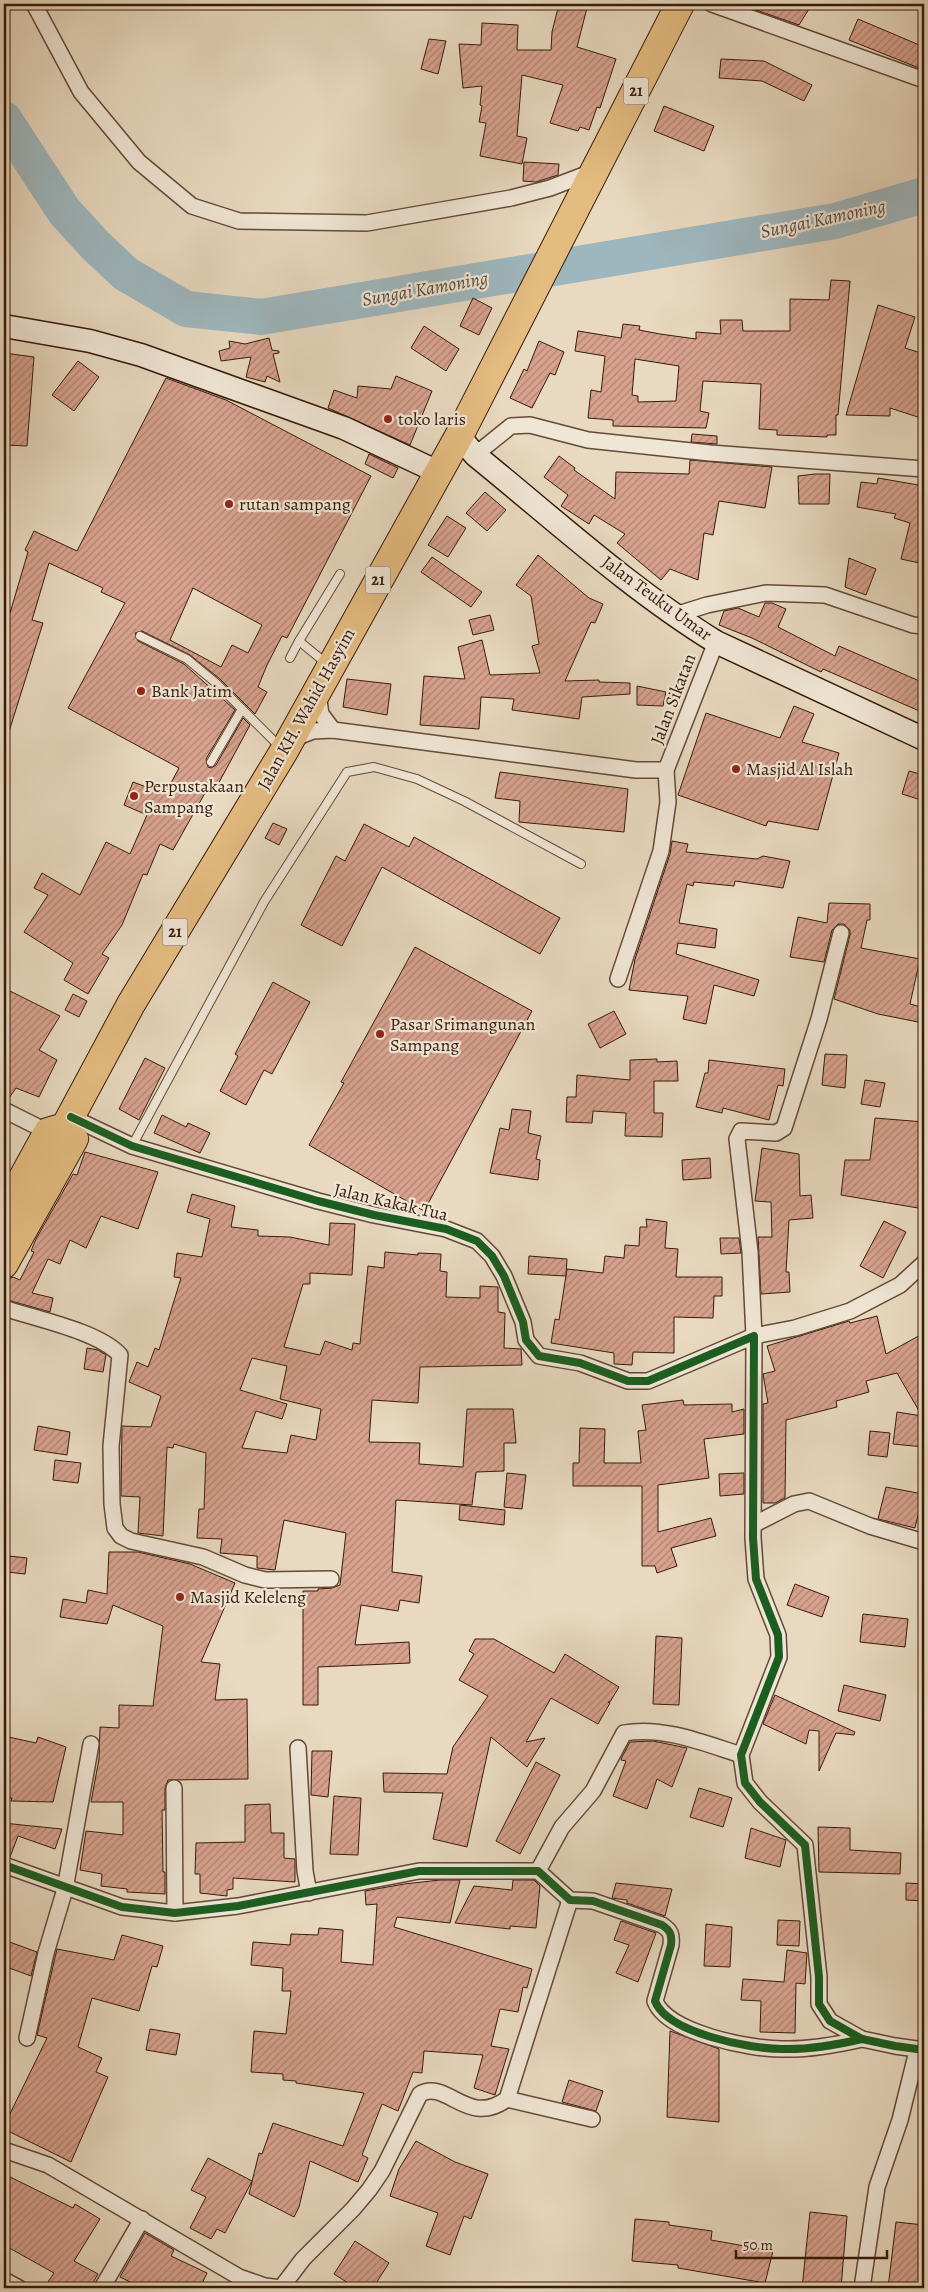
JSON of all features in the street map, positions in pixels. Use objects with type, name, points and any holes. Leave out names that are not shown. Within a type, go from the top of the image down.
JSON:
[{"type":"highway","name":"21","points":[[595,174],[680,4]]},
{"type":"highway","name":"Jalan KH. Wahid Hasyim","points":[[4,1212],[61,1125],[131,1004],[287,745],[438,472],[467,446],[521,312],[595,174]]},
{"type":"highway","points":[[4,1264],[74,1139],[61,1125]]},
{"type":"street","points":[[34,4],[81,92],[138,162],[192,206],[239,221],[367,223],[512,198],[595,174]]},
{"type":"street","points":[[712,4],[924,80]]},
{"type":"street","points":[[4,326],[90,341],[141,355],[344,428],[438,472]]},
{"type":"street","points":[[467,446],[512,426],[530,425],[588,440],[710,453],[924,469]]},
{"type":"street","name":"Jalan Teuku Umar","points":[[467,446],[675,615],[716,642],[924,739]]},
{"type":"street","points":[[675,615],[707,605],[766,593],[826,595],[913,625],[924,626]]},
{"type":"street","name":"Jalan Sikatan","points":[[666,770],[716,642]]},
{"type":"street","points":[[324,677],[318,703],[321,714],[333,730]]},
{"type":"street","points":[[287,745],[312,732],[333,730],[636,770],[666,770],[668,802],[661,851],[618,979]]},
{"type":"street","points":[[841,933],[819,1019],[784,1128],[776,1133],[741,1131],[737,1139],[750,1252],[754,1336],[756,1579],[778,1634],[779,1657],[741,1755],[745,1782],[760,1802],[805,1846],[819,1977],[819,2004],[830,2021],[862,2038],[921,2050],[877,2187],[862,2288]]},
{"type":"street","name":"Jalan Kakak Tua","points":[[4,1110],[318,1201],[374,1215],[446,1229],[477,1240],[492,1256],[504,1276],[523,1322],[526,1340],[540,1356],[580,1363],[628,1381],[648,1381],[754,1336],[795,1328],[850,1311],[900,1285],[924,1263]]},
{"type":"street","points":[[4,1308],[91,1336],[110,1345],[120,1355],[111,1446],[112,1504],[115,1528],[121,1536],[131,1541],[203,1557],[245,1575],[265,1580],[331,1579]]},
{"type":"street","points":[[755,1524],[794,1504],[809,1501],[870,1526],[924,1542]]},
{"type":"street","points":[[538,1871],[562,1826],[593,1791],[624,1733],[639,1730],[693,1739],[741,1755]]},
{"type":"street","points":[[27,2038],[46,1953],[65,1889],[90,1744]]},
{"type":"street","points":[[298,1748],[305,1870],[309,1893]]},
{"type":"street","points":[[174,1788],[175,1913]]},
{"type":"street","points":[[4,1865],[65,1889],[122,1908],[175,1913],[238,1906],[419,1871],[538,1871],[570,1900],[593,1901],[662,1925],[669,1930],[672,1936],[671,1945],[654,2001],[664,2015],[687,2027],[734,2044],[781,2050],[818,2048],[862,2038]]},
{"type":"street","points":[[4,2150],[48,2165],[239,2277],[265,2286],[281,2288],[303,2259],[353,2209],[369,2190],[382,2171],[420,2094],[426,2091],[438,2092],[471,2107],[486,2110],[507,2098],[570,1900]]},
{"type":"street","points":[[507,2098],[592,2120]]},
{"type":"street","points":[[102,2288],[142,2219]]},
{"type":"street","points":[[4,2280],[19,2288]]},
{"type":"lane","points":[[290,658],[340,574]]},
{"type":"lane","points":[[140,636],[187,659],[216,683],[242,710],[287,745]]},
{"type":"lane","points":[[299,641],[324,677]]},
{"type":"lane","points":[[211,762],[242,710]]},
{"type":"lane","points":[[132,1146],[264,902],[347,772],[374,767],[417,779],[464,801],[581,864]]},
{"type":"building","points":[[559,4],[588,4],[577,47],[616,59],[600,108],[597,107],[589,130],[580,127],[578,131],[550,123],[563,85],[522,75],[517,136],[527,138],[522,164],[480,156],[486,123],[479,122],[482,106],[480,105],[482,86],[463,88],[459,44],[481,45],[482,23],[518,25],[517,50],[551,50],[552,32]]},
{"type":"building","points":[[739,4],[812,4],[799,25]]},
{"type":"building","points":[[858,19],[924,47],[924,70],[849,40]]},
{"type":"building","points":[[429,39],[446,41],[438,74],[421,69]]},
{"type":"building","points":[[721,59],[764,61],[812,85],[804,101],[762,81],[719,78]]},
{"type":"building","points":[[664,106],[714,126],[704,151],[654,131]]},
{"type":"building","points":[[524,162],[559,164],[558,175],[536,182],[523,181]]},
{"type":"building","points":[[831,280],[850,281],[838,415],[836,415],[836,435],[827,435],[827,437],[777,435],[777,430],[759,429],[761,384],[703,381],[700,411],[709,413],[706,428],[613,426],[613,420],[588,418],[591,390],[601,392],[605,356],[575,351],[578,331],[621,338],[623,324],[640,326],[639,330],[696,339],[696,332],[721,334],[720,320],[742,320],[743,331],[790,331],[790,299],[829,300]],"holes":[[[635,359],[679,366],[676,401],[638,402],[638,396],[632,395]]]},
{"type":"building","points":[[473,298],[492,308],[479,335],[460,326]]},
{"type":"building","points":[[878,305],[915,317],[905,348],[924,354],[924,419],[890,408],[890,416],[846,415]]},
{"type":"building","points":[[424,326],[459,349],[446,371],[411,348]]},
{"type":"building","points":[[269,338],[272,350],[279,351],[279,353],[273,354],[280,382],[267,376],[265,382],[246,377],[251,357],[221,361],[219,351],[230,348],[229,341],[245,344]]},
{"type":"building","points":[[539,341],[564,352],[555,375],[550,373],[532,408],[510,398],[524,369],[527,371]]},
{"type":"building","points":[[4,353],[34,357],[27,446],[5,445]]},
{"type":"building","points":[[78,361],[99,377],[74,411],[52,395]]},
{"type":"building","points":[[396,376],[432,391],[410,445],[328,408],[334,390],[357,398],[358,386],[391,389]]},
{"type":"building","points":[[166,378],[226,400],[371,476],[287,638],[282,636],[267,665],[258,687],[267,692],[255,714],[220,679],[190,655],[142,631],[135,633],[138,641],[184,664],[235,710],[206,759],[208,767],[211,768],[216,765],[243,718],[250,725],[216,788],[210,784],[173,850],[160,844],[147,875],[143,874],[122,925],[102,954],[109,958],[88,994],[64,980],[73,963],[24,932],[48,895],[34,888],[42,873],[80,895],[106,842],[130,854],[147,815],[124,805],[133,782],[165,794],[179,768],[68,708],[125,603],[101,592],[103,588],[49,563],[32,620],[43,623],[7,738],[4,737],[4,611],[10,613],[28,552],[25,550],[34,531],[77,551]],"holes":[[[193,588],[262,625],[248,653],[232,645],[221,667],[170,640]]]},
{"type":"building","points":[[692,434],[717,436],[717,444],[691,442]]},
{"type":"building","points":[[369,454],[398,468],[393,478],[365,464]]},
{"type":"building","points":[[559,456],[575,468],[574,470],[615,499],[616,472],[689,474],[690,460],[772,467],[765,508],[719,501],[713,535],[704,533],[698,580],[670,569],[661,580],[617,543],[625,534],[594,515],[589,524],[561,506],[568,495],[544,477]]},
{"type":"building","points":[[830,474],[829,504],[799,504],[798,476]]},
{"type":"building","points":[[878,478],[924,486],[924,564],[901,559],[910,523],[894,518],[896,514],[857,507],[861,482],[877,484]]},
{"type":"building","points":[[485,492],[506,510],[487,531],[466,513]]},
{"type":"building","points":[[447,516],[466,528],[448,557],[428,545]]},
{"type":"building","points":[[538,555],[589,598],[603,604],[595,623],[591,622],[565,681],[599,680],[599,682],[630,683],[630,694],[582,697],[579,719],[512,710],[514,699],[481,697],[479,729],[420,725],[424,676],[465,679],[458,647],[482,640],[490,675],[540,673],[532,646],[539,644],[531,596],[516,585]]},
{"type":"building","points":[[432,557],[482,592],[471,607],[421,572]]},
{"type":"building","points":[[849,558],[876,569],[866,595],[845,587]]},
{"type":"building","points":[[765,603],[772,603],[786,609],[778,627],[835,656],[839,646],[924,683],[924,713],[823,669],[821,672],[752,638],[719,625],[724,611],[738,608],[759,617]]},
{"type":"building","points":[[490,615],[494,630],[473,635],[469,620]]},
{"type":"building","points":[[347,679],[391,684],[387,715],[343,707]]},
{"type":"building","points":[[637,686],[666,692],[663,706],[637,705]]},
{"type":"building","name":"Masjid Al Islah","points":[[794,706],[814,714],[802,742],[839,753],[818,830],[768,821],[766,826],[678,795],[706,713],[780,738]]},
{"type":"building","points":[[909,771],[924,775],[924,801],[902,794]]},
{"type":"building","points":[[500,772],[628,789],[624,832],[519,822],[520,801],[495,798]]},
{"type":"building","points":[[273,823],[287,829],[279,845],[265,838]]},
{"type":"building","points":[[364,824],[409,847],[414,837],[560,918],[540,954],[382,867],[342,946],[301,925],[336,856],[345,861]]},
{"type":"building","points":[[672,841],[688,844],[686,852],[757,859],[763,856],[790,861],[783,888],[735,881],[734,886],[694,882],[693,886],[687,884],[679,923],[717,929],[715,948],[678,943],[676,954],[759,980],[754,996],[714,985],[706,1024],[683,1019],[688,996],[629,990],[635,959],[670,854]]},
{"type":"building","points":[[829,903],[870,904],[870,920],[867,920],[861,948],[920,959],[910,1004],[921,1007],[918,1022],[878,1014],[834,999],[850,935],[850,930],[844,924],[838,924],[832,930],[824,962],[790,957],[798,917],[827,923]]},
{"type":"building","points":[[415,947],[532,1011],[424,1211],[309,1145],[344,1083],[341,1082]]},
{"type":"building","points":[[273,982],[310,1002],[272,1074],[264,1070],[246,1105],[220,1091],[238,1056],[235,1054]]},
{"type":"building","points":[[4,988],[60,1016],[39,1050],[57,1060],[39,1097],[16,1088],[7,1101],[4,1101]]},
{"type":"building","points":[[73,994],[87,1001],[79,1017],[65,1010]]},
{"type":"building","points":[[614,1011],[626,1034],[600,1048],[588,1024]]},
{"type":"building","points":[[825,1054],[847,1055],[845,1088],[822,1085]]},
{"type":"building","points":[[145,1058],[165,1068],[139,1120],[119,1109]]},
{"type":"building","points":[[657,1059],[657,1062],[677,1061],[678,1081],[654,1081],[654,1113],[663,1113],[662,1137],[625,1136],[626,1113],[593,1111],[592,1123],[566,1122],[567,1097],[576,1097],[577,1075],[630,1080],[630,1060]]},
{"type":"building","points":[[709,1060],[785,1069],[783,1086],[778,1085],[769,1120],[723,1108],[722,1113],[696,1107],[705,1073],[708,1073]]},
{"type":"building","points":[[865,1080],[885,1083],[880,1107],[861,1104]]},
{"type":"building","points":[[512,1109],[531,1111],[528,1133],[541,1136],[536,1159],[540,1160],[538,1180],[490,1173],[500,1128],[509,1130]]},
{"type":"building","points":[[162,1115],[186,1127],[188,1123],[210,1133],[200,1153],[154,1133]]},
{"type":"building","points":[[875,1118],[924,1122],[924,1209],[841,1195],[845,1160],[870,1160]]},
{"type":"building","points":[[762,1148],[799,1154],[800,1196],[811,1195],[813,1218],[789,1220],[786,1272],[789,1272],[790,1292],[761,1294],[758,1237],[772,1237],[771,1202],[755,1201]]},
{"type":"building","points":[[85,1152],[158,1172],[138,1229],[101,1216],[86,1248],[70,1240],[60,1264],[48,1259],[32,1293],[53,1298],[50,1312],[4,1299],[4,1280],[13,1277],[20,1280],[34,1252],[31,1251],[36,1239],[73,1174],[77,1175]]},
{"type":"building","points":[[710,1158],[711,1178],[683,1180],[682,1160]]},
{"type":"building","points":[[192,1194],[235,1206],[231,1227],[258,1230],[258,1236],[290,1237],[329,1245],[330,1223],[355,1224],[352,1275],[310,1273],[310,1284],[303,1284],[284,1347],[320,1355],[325,1341],[352,1350],[353,1343],[360,1344],[368,1266],[384,1268],[385,1252],[418,1255],[418,1253],[441,1254],[440,1271],[447,1272],[446,1297],[480,1298],[480,1286],[498,1287],[498,1312],[505,1313],[504,1348],[521,1349],[522,1365],[420,1367],[418,1403],[372,1400],[369,1442],[420,1443],[419,1464],[463,1467],[467,1409],[513,1409],[516,1443],[504,1443],[504,1471],[476,1472],[472,1505],[396,1500],[392,1572],[422,1576],[419,1603],[400,1600],[398,1611],[361,1605],[355,1645],[409,1642],[410,1663],[318,1667],[318,1705],[303,1705],[303,1591],[318,1591],[318,1589],[332,1588],[340,1585],[346,1533],[284,1520],[275,1570],[257,1568],[257,1556],[220,1553],[222,1539],[197,1538],[199,1509],[204,1509],[206,1453],[174,1444],[173,1448],[167,1447],[163,1536],[138,1533],[140,1497],[121,1496],[122,1426],[151,1427],[161,1396],[129,1382],[137,1362],[148,1367],[155,1348],[159,1350],[181,1278],[174,1277],[177,1253],[202,1257],[210,1219],[187,1212]],"holes":[[[252,1358],[287,1366],[280,1399],[321,1409],[316,1440],[291,1435],[287,1453],[242,1448],[256,1411],[282,1419],[287,1404],[240,1390]]]},
{"type":"building","points":[[646,1219],[667,1222],[665,1248],[678,1249],[676,1277],[722,1277],[722,1296],[714,1296],[713,1318],[674,1317],[674,1353],[633,1352],[632,1365],[614,1364],[614,1353],[551,1343],[555,1319],[559,1320],[567,1269],[603,1273],[605,1256],[624,1258],[625,1245],[639,1246],[640,1227],[647,1227]]},
{"type":"building","points":[[884,1221],[906,1232],[883,1278],[860,1266]]},
{"type":"building","points":[[720,1238],[739,1238],[741,1253],[721,1254]]},
{"type":"building","points":[[529,1256],[567,1259],[566,1276],[528,1274]]},
{"type":"building","points":[[877,1316],[886,1354],[924,1333],[924,1447],[893,1444],[897,1412],[922,1416],[897,1373],[866,1381],[869,1392],[836,1401],[837,1407],[786,1420],[785,1498],[775,1503],[763,1503],[763,1404],[768,1403],[763,1374],[775,1371],[767,1346],[849,1321],[850,1323]]},
{"type":"building","points":[[87,1348],[98,1350],[106,1355],[103,1372],[84,1369]]},
{"type":"building","points":[[683,1400],[684,1405],[732,1404],[732,1412],[744,1409],[744,1434],[704,1439],[709,1478],[658,1485],[658,1532],[711,1518],[716,1536],[671,1548],[677,1566],[657,1573],[655,1566],[642,1566],[642,1486],[573,1486],[573,1463],[579,1463],[580,1428],[605,1429],[604,1463],[641,1463],[638,1431],[646,1430],[642,1405]]},
{"type":"building","points":[[38,1426],[70,1432],[67,1455],[34,1450]]},
{"type":"building","points":[[870,1431],[890,1433],[887,1457],[868,1455]]},
{"type":"building","points":[[55,1460],[81,1463],[78,1483],[53,1480]]},
{"type":"building","points":[[507,1473],[526,1475],[522,1509],[504,1507]]},
{"type":"building","points":[[744,1473],[744,1494],[720,1496],[719,1474]]},
{"type":"building","points":[[886,1487],[923,1494],[915,1528],[878,1519]]},
{"type":"building","points":[[460,1505],[505,1510],[504,1525],[459,1520]]},
{"type":"building","points":[[109,1552],[138,1552],[190,1564],[235,1583],[201,1662],[220,1664],[215,1700],[247,1699],[248,1779],[168,1780],[165,1788],[165,1810],[162,1810],[165,1894],[127,1892],[127,1889],[101,1886],[102,1874],[80,1870],[86,1831],[123,1835],[123,1802],[91,1802],[99,1759],[100,1727],[119,1728],[119,1705],[153,1706],[163,1626],[113,1605],[107,1624],[60,1617],[63,1599],[86,1603],[88,1590],[107,1594]]},
{"type":"building","points":[[9,1556],[27,1558],[25,1574],[7,1572]]},
{"type":"building","points":[[795,1584],[829,1597],[822,1617],[787,1605]]},
{"type":"building","points":[[863,1614],[908,1619],[905,1647],[860,1642]]},
{"type":"building","points":[[656,1636],[682,1638],[679,1705],[653,1704]]},
{"type":"building","points":[[475,1639],[494,1639],[554,1673],[565,1654],[619,1687],[610,1702],[608,1702],[610,1703],[598,1724],[551,1698],[526,1742],[545,1738],[527,1767],[491,1737],[467,1847],[433,1839],[443,1793],[384,1792],[383,1773],[447,1774],[453,1747],[488,1696],[459,1680],[474,1654],[469,1651]]},
{"type":"building","points":[[844,1685],[886,1695],[880,1721],[838,1711]]},
{"type":"building","points":[[775,1695],[855,1732],[854,1735],[836,1733],[819,1771],[819,1731],[809,1730],[806,1744],[763,1724]]},
{"type":"building","points":[[4,1736],[36,1743],[38,1737],[66,1747],[53,1802],[11,1801],[12,1798],[4,1797]]},
{"type":"building","points":[[653,1741],[687,1748],[672,1787],[657,1779],[647,1809],[613,1796],[626,1761],[621,1760],[630,1742]]},
{"type":"building","points":[[312,1751],[332,1751],[328,1797],[311,1795]]},
{"type":"building","points":[[536,1762],[560,1775],[520,1854],[496,1841]]},
{"type":"building","points":[[699,1788],[732,1798],[723,1827],[690,1817]]},
{"type":"building","points":[[334,1796],[361,1798],[358,1855],[330,1854]]},
{"type":"building","points":[[270,1804],[271,1833],[284,1833],[284,1858],[295,1859],[295,1882],[233,1878],[233,1889],[227,1890],[227,1896],[200,1893],[200,1874],[195,1874],[196,1843],[245,1842],[245,1805]]},
{"type":"building","points":[[4,1823],[62,1829],[55,1849],[18,1836],[10,1857],[4,1856]]},
{"type":"building","points":[[818,1827],[850,1828],[850,1850],[901,1853],[900,1874],[819,1872]]},
{"type":"building","points":[[751,1828],[786,1840],[780,1867],[745,1858]]},
{"type":"building","points":[[440,1880],[460,1880],[450,1923],[397,1917],[394,1927],[532,1969],[527,1988],[523,1987],[518,2012],[500,2009],[491,2046],[509,2049],[495,2095],[474,2088],[483,2055],[424,2051],[422,2073],[413,2072],[398,2111],[382,2104],[362,2155],[368,2158],[358,2182],[310,2161],[299,2207],[294,2217],[249,2194],[259,2153],[262,2154],[273,2123],[343,2146],[364,2093],[283,2080],[283,2074],[251,2072],[254,2031],[286,2034],[291,1991],[282,1991],[283,1968],[251,1965],[253,1942],[290,1945],[291,1934],[318,1935],[319,1928],[343,1930],[341,1962],[373,1965],[377,1904],[366,1905],[365,1891]]},
{"type":"building","points":[[513,1880],[534,1880],[540,1886],[536,1928],[510,1926],[510,1929],[455,1923],[474,1886],[512,1890]]},
{"type":"building","points":[[616,1883],[672,1889],[665,1916],[627,1903],[627,1900],[612,1898]]},
{"type":"building","points":[[906,1883],[924,1884],[924,1901],[906,1900]]},
{"type":"building","points":[[778,1920],[800,1921],[799,1946],[777,1945]]},
{"type":"building","points":[[621,1921],[656,1933],[638,1982],[616,1973],[629,1945],[614,1940]]},
{"type":"building","points":[[706,1924],[732,1927],[730,1967],[704,1966]]},
{"type":"building","points":[[122,1935],[163,1946],[157,1967],[152,1966],[139,2011],[92,1998],[78,2047],[102,2058],[96,2072],[108,2077],[71,2162],[4,2129],[4,2126],[47,2038],[37,2035],[57,1949],[114,1960]]},
{"type":"building","points":[[4,1940],[37,1952],[31,1976],[4,1966]]},
{"type":"building","points":[[787,1950],[807,1953],[805,1984],[796,1983],[795,2033],[760,2032],[761,2001],[741,2000],[743,1979],[784,1982]]},
{"type":"building","points":[[150,2029],[180,2034],[176,2055],[146,2050]]},
{"type":"building","points":[[670,2031],[719,2049],[719,2122],[667,2117]]},
{"type":"building","points":[[569,2080],[603,2091],[596,2111],[562,2102]]},
{"type":"building","points":[[416,2141],[455,2162],[488,2174],[471,2219],[464,2216],[450,2255],[426,2246],[438,2213],[390,2196],[399,2169]]},
{"type":"building","points":[[208,2158],[252,2181],[225,2233],[217,2229],[211,2239],[190,2228],[206,2197],[191,2190]]},
{"type":"building","points":[[4,2174],[73,2208],[75,2204],[100,2219],[74,2261],[98,2274],[90,2288],[44,2288],[54,2273],[4,2245]]},
{"type":"building","points":[[810,2212],[847,2216],[841,2288],[802,2288]]},
{"type":"building","points":[[635,2219],[669,2222],[669,2225],[712,2231],[711,2240],[773,2251],[765,2283],[678,2268],[678,2265],[632,2261]]},
{"type":"building","points":[[896,2222],[924,2225],[924,2288],[888,2288]]},
{"type":"building","points":[[145,2233],[174,2250],[171,2256],[207,2273],[200,2288],[142,2288],[120,2277]]},
{"type":"building","points":[[355,2241],[389,2263],[373,2288],[356,2288],[334,2274]]},
{"type":"waterway","name":"Sungai Kamoning","points":[[4,119],[64,211],[95,245],[126,274],[186,309],[261,317],[835,221],[924,195]]},
{"type":"cycle path","points":[[71,1117],[132,1146],[318,1201],[374,1215],[446,1229],[477,1241],[492,1256],[504,1276],[523,1322],[526,1340],[539,1356],[580,1363],[628,1381],[648,1381],[754,1336],[753,1538],[756,1579],[778,1635],[779,1657],[741,1755],[745,1783],[760,1802],[805,1845],[819,1977],[819,2004],[830,2021],[862,2039],[924,2050]]},
{"type":"cycle path","points":[[4,1865],[122,1907],[175,1913],[238,1906],[419,1871],[538,1871],[570,1900],[593,1901],[662,1925],[669,1931],[671,1945],[655,2001],[663,2012],[675,2022],[711,2037],[768,2048],[812,2048],[862,2039]]},
{"type":"place","name":"toko laris","points":[[388,419]]},
{"type":"place","name":"rutan sampang","points":[[229,504]]},
{"type":"place","name":"Bank Jatim","points":[[141,691]]},
{"type":"place","name":"Masjid Al Islah","points":[[736,769]]},
{"type":"place","name":"Perpustakaan Sampang","points":[[134,796]]},
{"type":"place","name":"Pasar Srimangunan Sampang","points":[[380,1034]]},
{"type":"place","name":"Masjid Keleleng","points":[[180,1597]]}]
